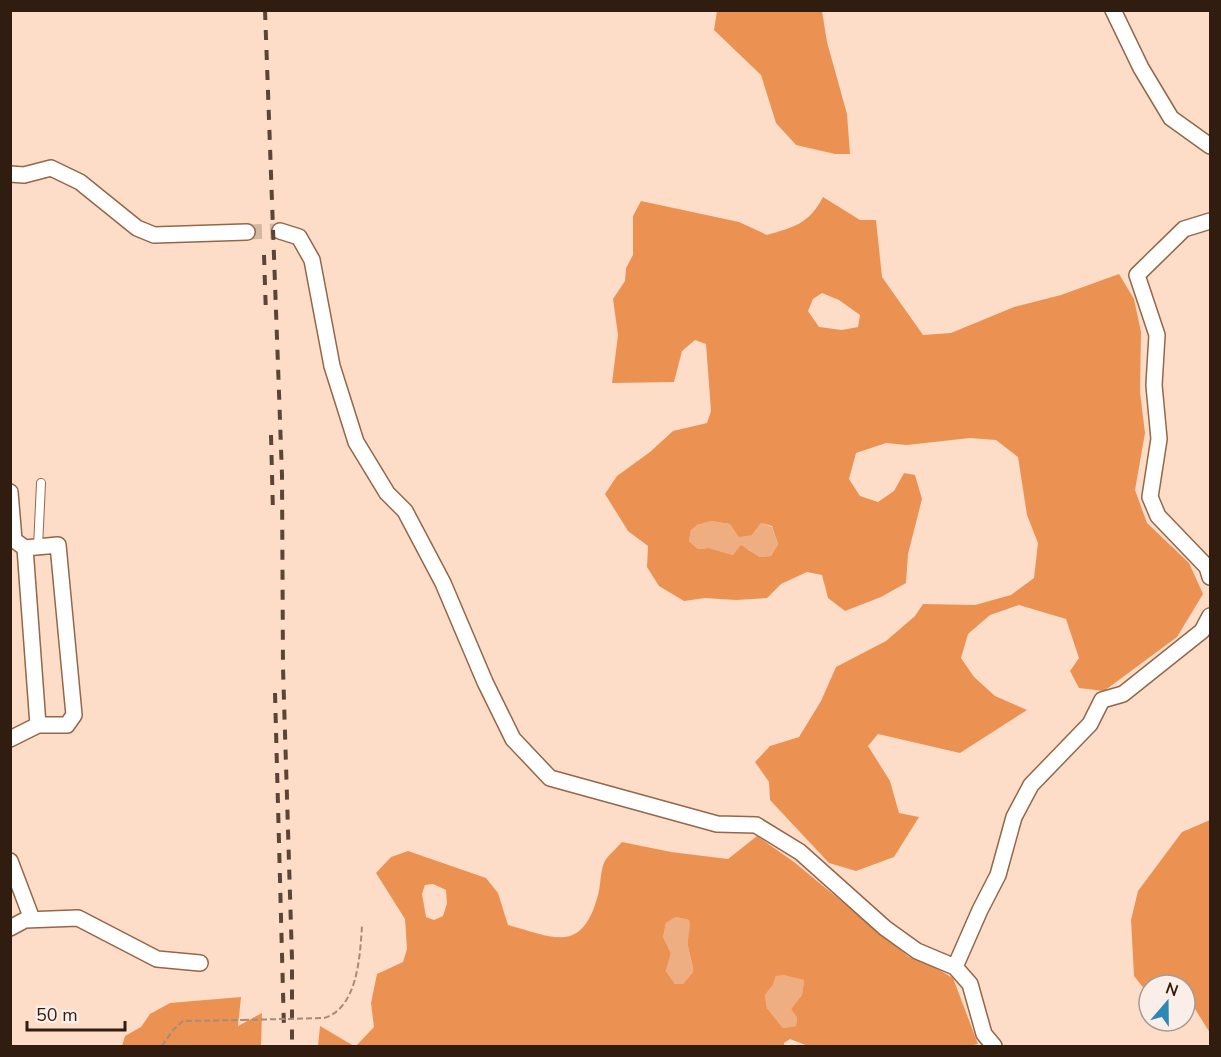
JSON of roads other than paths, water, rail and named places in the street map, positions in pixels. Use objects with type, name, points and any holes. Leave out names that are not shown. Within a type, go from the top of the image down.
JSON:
[{"type":"street","points":[[1113,10],[1141,68],[1171,118],[1210,146]]},
{"type":"street","points":[[10,174],[24,175],[51,168],[80,182],[137,228],[154,235],[247,232]]},
{"type":"street","points":[[1210,221],[1184,229],[1137,275],[1157,335],[1154,385],[1159,439],[1150,497],[1158,516],[1207,567],[1210,577]]},
{"type":"street","points":[[280,231],[299,237],[312,260],[332,366],[356,442],[387,493],[405,511],[432,562],[513,740],[550,778],[717,824],[756,825],[800,852],[885,928],[917,951],[955,967],[970,984],[984,1034],[994,1047]]},
{"type":"street","points":[[10,492],[22,544],[38,725]]},
{"type":"street","points":[[10,739],[38,725],[67,725],[74,715],[58,545],[22,544]]},
{"type":"street","points":[[955,967],[998,875],[1014,817],[1031,785],[1090,724],[1102,700],[1123,694],[1202,631],[1210,616]]},
{"type":"street","points":[[10,861],[32,919]]},
{"type":"street","points":[[10,928],[25,920],[78,918],[157,959],[200,963]]},
{"type":"lane","points":[[22,544],[41,483]]},
{"type":"tunnel","points":[[247,232],[280,231]]},
{"type":"railway","points":[[265,10],[282,475],[283,668],[292,959],[292,1046]]},
{"type":"railway","points":[[264,255],[266,315]]},
{"type":"railway","points":[[271,435],[273,513]]},
{"type":"railway","points":[[275,693],[284,1029]]}]
